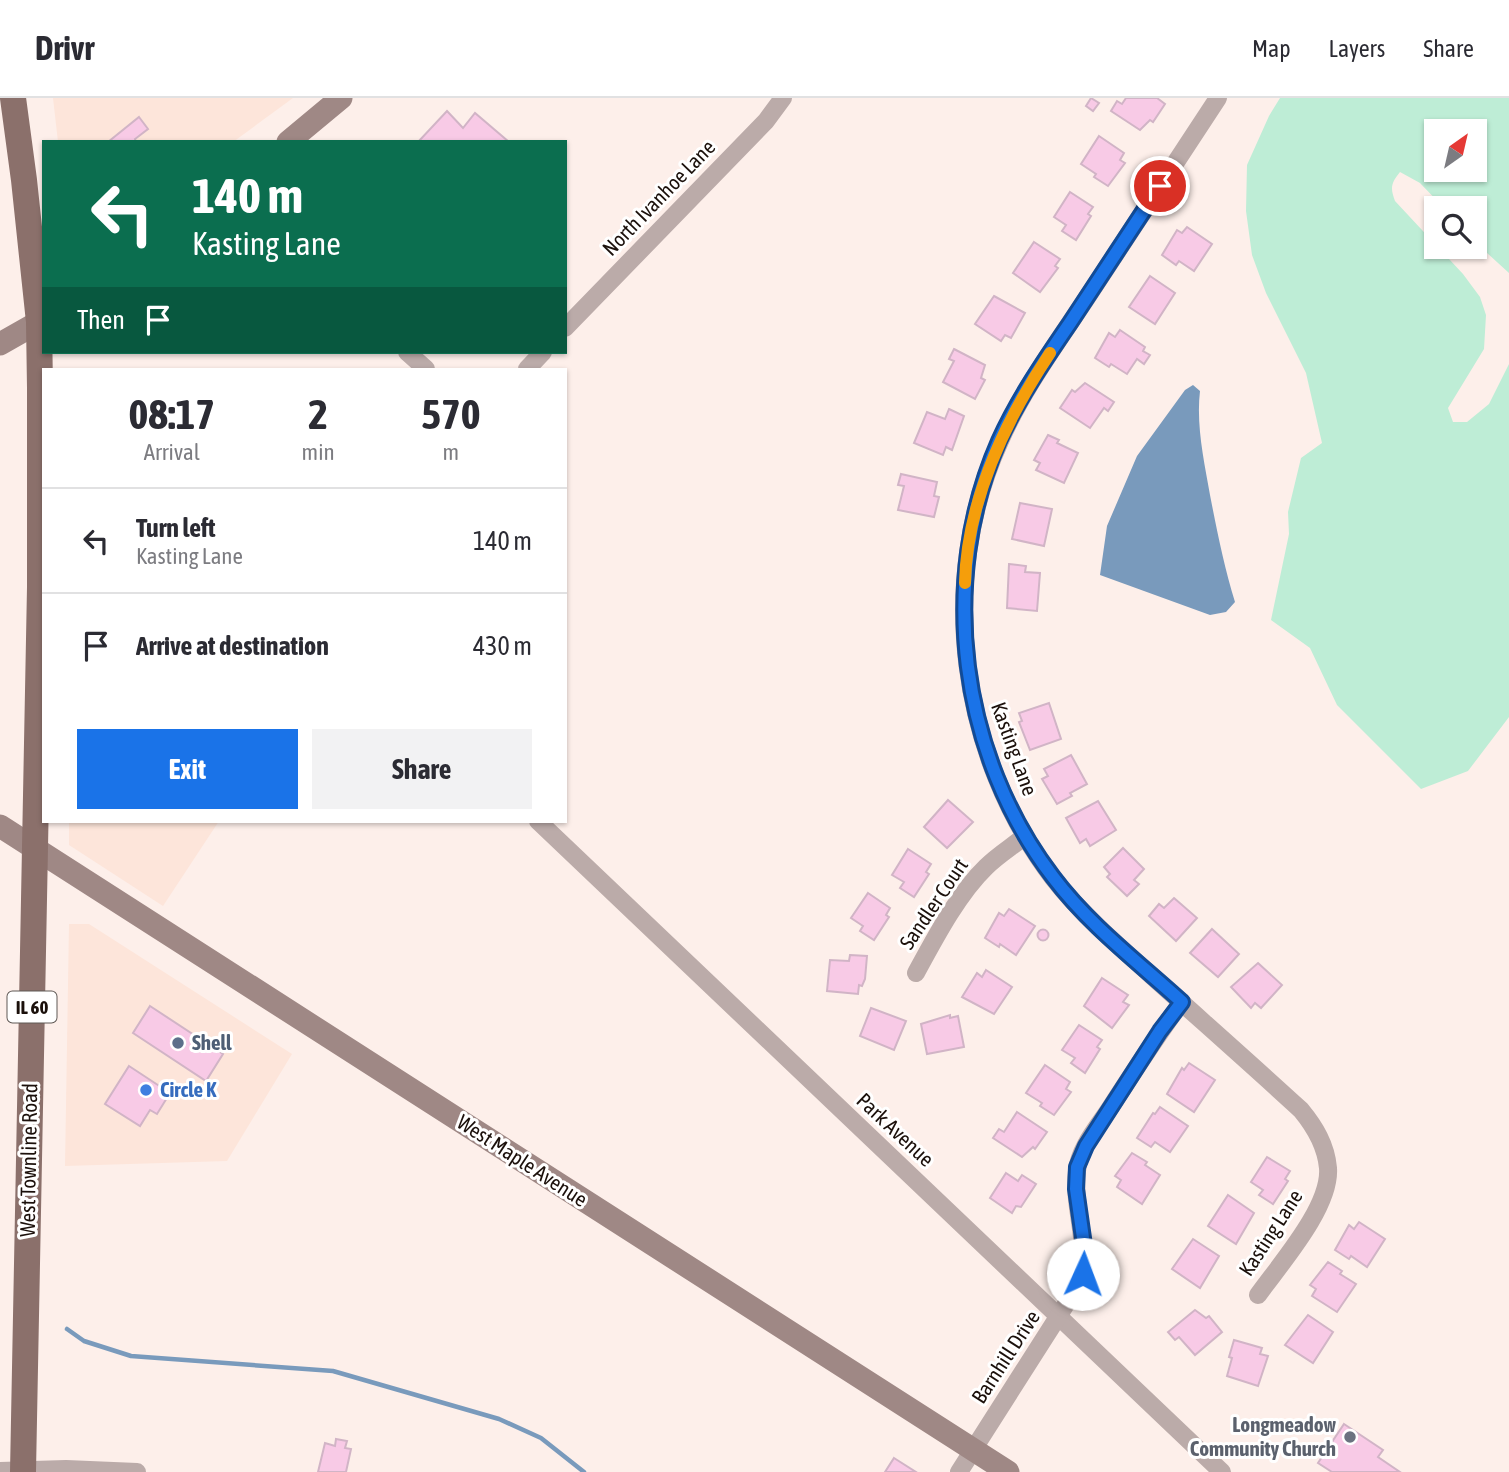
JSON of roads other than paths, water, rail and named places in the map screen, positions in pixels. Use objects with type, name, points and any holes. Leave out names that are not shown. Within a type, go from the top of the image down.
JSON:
[{"type":"main road","name":"IL 60","points":[[13,98],[41,320],[35,849]]},
{"type":"main road","points":[[290,140],[341,98]]},
{"type":"main road","points":[[0,344],[41,320]]},
{"type":"main road","name":"West Maple Avenue","points":[[0,826],[1008,1472]]},
{"type":"main road","name":"West Townline Road","points":[[15,1471],[35,849]]},
{"type":"street","name":"North Ivanhoe Lane","points":[[567,326],[766,121],[783,98]]},
{"type":"street","name":"Kasting Lane","points":[[1218,98],[1029,385],[1000,441],[975,517],[965,575],[964,615],[971,696],[983,741],[997,780],[1026,835],[1053,877],[1086,915],[1301,1110],[1316,1128],[1326,1153],[1329,1170],[1320,1204],[1258,1295]]},
{"type":"street","points":[[409,354],[425,368]]},
{"type":"street","points":[[528,368],[541,354]]},
{"type":"street","name":"Park Avenue","points":[[540,823],[1222,1472]]},
{"type":"street","name":"Sandler Court","points":[[916,973],[974,881],[987,865],[1026,835]]},
{"type":"street","name":"Barnhill Drive","points":[[959,1472],[1077,1287],[1083,1274],[1084,1245],[1076,1189],[1077,1167],[1086,1146],[1160,1031],[1182,1002]]},
{"type":"street","points":[[15,1471],[137,1472]]},
{"type":"water","points":[[1193,385],[1200,391],[1199,417],[1203,456],[1218,535],[1235,602],[1226,612],[1210,615],[1100,575],[1107,526],[1137,456],[1185,390]]},
{"type":"waterway","points":[[67,1329],[84,1341],[131,1356],[333,1371],[499,1419],[541,1438],[584,1472]]},
{"type":"place","name":"Shell","points":[[178,1043]]},
{"type":"place","name":"Circle K","points":[[146,1090]]},
{"type":"place","name":"Longmeadow Community Church","points":[[1350,1437]]}]
